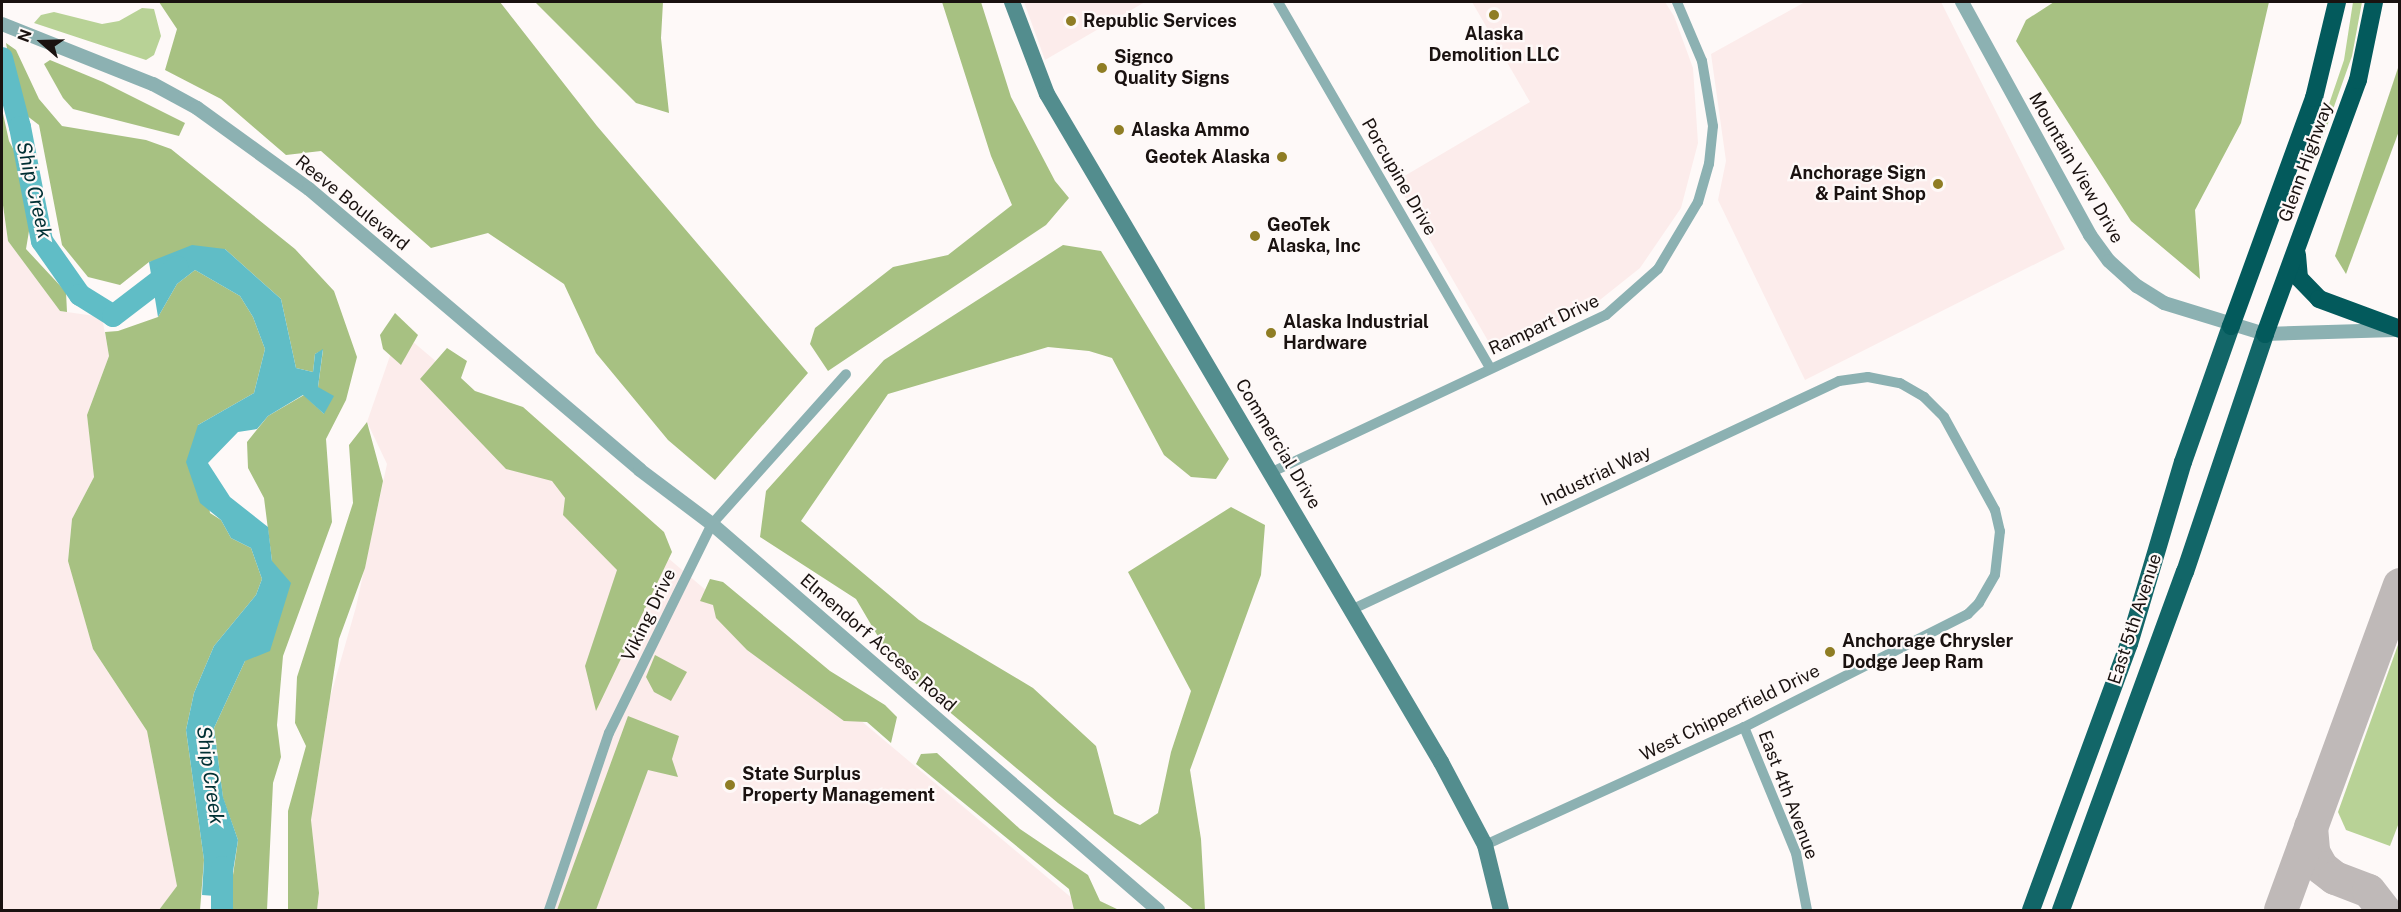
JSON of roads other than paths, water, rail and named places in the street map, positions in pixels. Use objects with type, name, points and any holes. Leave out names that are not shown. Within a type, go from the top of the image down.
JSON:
[{"type":"highway","name":"Glenn Highway","points":[[2231,326],[2314,98],[2337,2]]},
{"type":"highway","name":"Glenn Highway","points":[[2265,334],[2358,80],[2374,2]]},
{"type":"highway","points":[[2298,246],[2299,279],[2319,299],[2400,329]]},
{"type":"highway","name":"East 5th Avenue","points":[[2031,910],[2129,644],[2183,462],[2231,326]]},
{"type":"highway","name":"East 5th Avenue","points":[[2061,910],[2185,572],[2265,334]]},
{"type":"main road","name":"Commercial Drive","points":[[1012,2],[1047,94],[1353,609],[1485,845],[1502,910]]},
{"type":"street","name":"Porcupine Drive","points":[[1278,2],[1490,368]]},
{"type":"street","name":"Rampart Drive","points":[[1272,472],[1606,315],[1658,269],[1679,239],[1698,202],[1709,164],[1713,126],[1702,60],[1677,2]]},
{"type":"street","name":"Mountain View Drive","points":[[1962,2],[2090,235],[2109,261],[2164,303],[2231,326],[2265,334],[2400,329]]},
{"type":"street","name":"Reeve Boulevard","points":[[2,24],[153,84],[197,108],[309,189],[640,471]]},
{"type":"street","name":"Viking Drive","points":[[549,910],[609,733],[712,524],[846,374]]},
{"type":"street","name":"Industrial Way","points":[[1353,609],[1772,411],[1855,377],[1900,383],[1935,406],[1995,510],[2001,531]]},
{"type":"street","name":"Elmendorf Access Road","points":[[640,471],[712,524],[1158,910]]},
{"type":"street","name":"West Chipperfield Drive","points":[[1485,845],[1744,727],[1968,614],[1979,603],[1995,575],[2001,531]]},
{"type":"street","name":"East 4th Avenue","points":[[1744,727],[1796,853],[1808,910]]},
{"type":"water","points":[[192,245],[225,249],[281,299],[296,368],[313,372],[315,354],[323,349],[318,387],[334,396],[324,414],[303,395],[268,416],[257,429],[238,432],[208,463],[230,497],[268,527],[272,561],[291,583],[270,651],[245,661],[214,728],[223,797],[238,840],[229,897],[202,895],[204,860],[186,730],[194,693],[214,646],[256,595],[262,579],[251,548],[231,538],[221,520],[200,503],[186,462],[198,425],[254,393],[265,349],[253,317],[240,296],[195,270],[177,284],[158,317],[149,262]]},
{"type":"waterway","name":"Ship Creek","points":[[2,58],[20,127],[42,241],[80,295],[113,316],[177,267]]},
{"type":"waterway","name":"Ship Creek","points":[[222,867],[222,910]]},
{"type":"place","name":"Alaska Demolition LLC","points":[[1494,15]]},
{"type":"place","name":"Republic Services","points":[[1071,21]]},
{"type":"place","name":"Signco Quality Signs","points":[[1102,68]]},
{"type":"place","name":"Alaska Ammo","points":[[1119,130]]},
{"type":"place","name":"Geotek Alaska","points":[[1282,157]]},
{"type":"place","name":"Anchorage Sign & Paint Shop","points":[[1938,184]]},
{"type":"place","name":"GeoTek Alaska, Inc","points":[[1255,236]]},
{"type":"place","name":"Alaska Industrial Hardware","points":[[1271,333]]},
{"type":"place","name":"Anchorage Chrysler Dodge Jeep Ram","points":[[1830,652]]},
{"type":"place","name":"State Surplus Property Management","points":[[730,785]]}]
